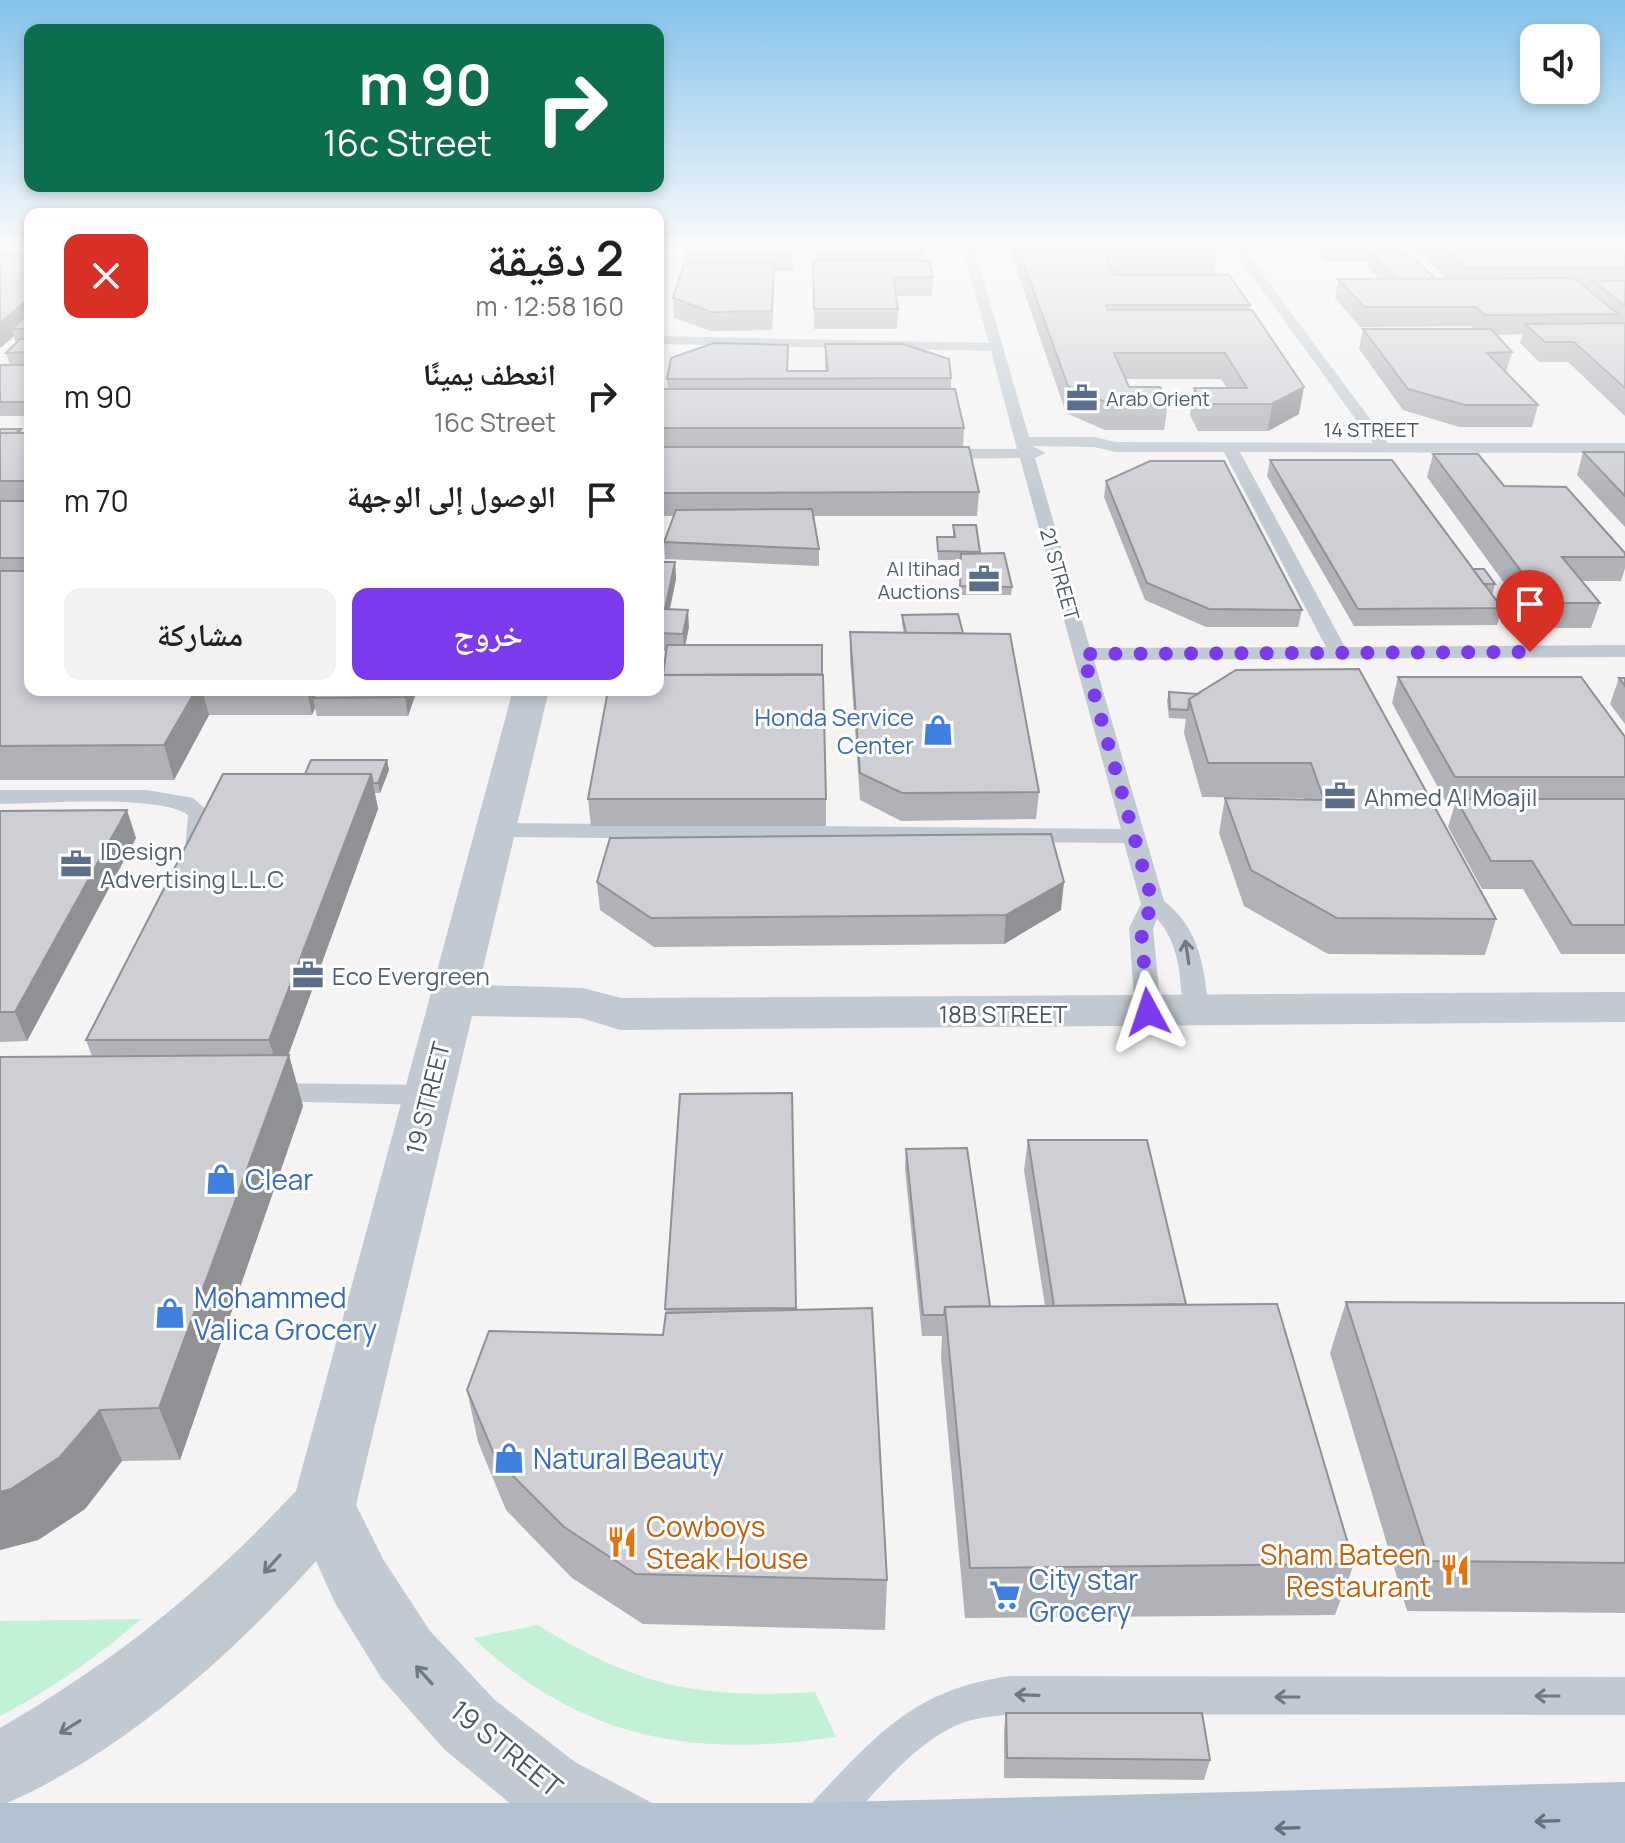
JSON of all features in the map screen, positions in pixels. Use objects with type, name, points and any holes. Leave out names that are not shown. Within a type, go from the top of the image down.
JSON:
[{"type":"main road","points":[[0,1841],[802,1841],[1625,1819]]},
{"type":"street","name":"19 STREET","points":[[0,1769],[77,1724],[174,1654],[256,1581],[324,1506],[529,696]]},
{"type":"street","name":"18B STREET","points":[[449,1013],[580,1028],[608,1021],[620,1014],[1625,1007]]},
{"type":"street","name":"19 STREET","points":[[324,1506],[359,1581],[406,1655],[470,1725],[549,1788],[641,1839]]},
{"type":"lane","name":"21 STREET","points":[[991,329],[1153,904],[1174,920],[1186,940],[1196,1012]]},
{"type":"lane","points":[[1296,329],[1385,449]]},
{"type":"lane","points":[[664,340],[995,343]]},
{"type":"lane","points":[[664,346],[707,343]]},
{"type":"lane","name":"14 STREET","points":[[919,454],[1024,447],[1096,452],[1116,447],[1625,448]]},
{"type":"lane","points":[[1230,448],[1339,653]]},
{"type":"lane","points":[[1083,654],[1625,651]]},
{"type":"lane","points":[[0,797],[147,797],[185,803],[199,813],[197,847],[184,874]]},
{"type":"lane","points":[[495,830],[1134,836]]},
{"type":"lane","points":[[1148,1012],[1141,928],[1153,904]]},
{"type":"lane","points":[[242,1092],[428,1095]]},
{"type":"lane","points":[[802,1841],[907,1736],[936,1717],[966,1703],[981,1700],[1011,1695],[1625,1696]]},
{"type":"green space","points":[[141,1619],[74,1672],[0,1716],[0,1621]]},
{"type":"green space","points":[[538,1625],[607,1663],[670,1684],[737,1693],[815,1692],[836,1737],[734,1745],[687,1742],[642,1734],[598,1720],[556,1699],[514,1672],[473,1638]]},
{"type":"building","points":[[1047,329],[1265,329],[1304,387],[1272,404],[1202,404],[1194,388],[1247,388],[1225,353],[1114,353],[1129,387],[1160,387],[1168,403],[1108,403],[1068,386]]},
{"type":"building","points":[[1363,329],[1491,329],[1512,352],[1487,353],[1538,405],[1465,405],[1408,389]]},
{"type":"building","points":[[1531,329],[1625,329],[1625,388],[1574,342],[1545,342]]},
{"type":"building","points":[[20,339],[24,339],[24,352],[6,353]]},
{"type":"building","points":[[714,343],[788,345],[787,371],[828,371],[825,344],[903,344],[949,359],[951,378],[667,379],[671,358]]},
{"type":"building","points":[[0,365],[24,365],[24,402],[0,402]]},
{"type":"building","points":[[664,389],[955,389],[964,428],[664,428]]},
{"type":"building","points":[[0,429],[21,429],[16,433],[0,433]]},
{"type":"building","points":[[0,433],[24,433],[24,481],[0,481]]},
{"type":"building","points":[[664,447],[969,447],[979,492],[664,493]]},
{"type":"building","points":[[1583,452],[1625,452],[1625,496]]},
{"type":"building","points":[[1433,454],[1478,454],[1504,486],[1566,487],[1625,553],[1625,557],[1562,557],[1600,603],[1545,603]]},
{"type":"building","points":[[1270,460],[1392,460],[1502,608],[1358,609]]},
{"type":"building","points":[[1150,461],[1224,461],[1302,610],[1209,609],[1147,583],[1106,481]]},
{"type":"building","points":[[0,501],[24,501],[24,558],[0,558]]},
{"type":"building","points":[[812,509],[819,549],[664,542],[676,510]]},
{"type":"building","points":[[953,525],[976,525],[980,552],[938,551],[937,537],[955,537]]},
{"type":"building","name":"Al Itihad Auctions","points":[[1004,553],[1012,587],[960,586],[961,554]]},
{"type":"building","points":[[664,562],[675,562],[665,609],[688,610],[683,634],[664,633]]},
{"type":"building","points":[[1473,569],[1484,569],[1495,584],[1484,584]]},
{"type":"building","points":[[0,571],[24,571],[24,696],[193,696],[164,745],[0,746]]},
{"type":"building","points":[[958,614],[963,633],[906,633],[902,615]]},
{"type":"building","name":"Honda Service Center","points":[[850,632],[1010,634],[1039,792],[902,793],[860,773]]},
{"type":"building","points":[[667,645],[822,645],[822,674],[664,675]]},
{"type":"building","points":[[1359,669],[1496,919],[1337,918],[1251,870],[1225,798],[1324,800],[1311,763],[1208,763],[1189,699],[1236,670]]},
{"type":"building","points":[[664,675],[823,675],[826,799],[588,799],[607,696],[664,696]]},
{"type":"building","points":[[1398,677],[1581,677],[1625,737],[1625,777],[1455,777]]},
{"type":"building","points":[[1169,692],[1198,694],[1189,699],[1188,710],[1170,709]]},
{"type":"building","points":[[314,696],[405,696],[405,697]]},
{"type":"building","points":[[311,760],[387,760],[378,783],[373,783],[371,774],[305,774]]},
{"type":"building","points":[[223,774],[371,774],[269,1040],[86,1040]]},
{"type":"building","points":[[1456,799],[1625,799],[1625,925],[1572,925],[1532,861],[1491,861]]},
{"type":"building","points":[[127,810],[15,1012],[0,1012],[0,811]]},
{"type":"building","points":[[1051,834],[1064,882],[1006,915],[651,918],[597,882],[610,838]]},
{"type":"building","points":[[289,1055],[159,1408],[100,1410],[60,1457],[11,1489],[0,1492],[0,1057]]},
{"type":"building","points":[[792,1093],[796,1308],[665,1309],[680,1094]]},
{"type":"building","points":[[1028,1140],[1147,1140],[1186,1304],[1054,1306]]},
{"type":"building","points":[[967,1148],[990,1306],[945,1307],[944,1315],[923,1315],[906,1149]]},
{"type":"building","points":[[1346,1302],[1625,1303],[1625,1563],[1429,1561]]},
{"type":"building","points":[[1277,1304],[1354,1564],[970,1568],[945,1307]]},
{"type":"building","points":[[872,1308],[887,1580],[636,1574],[564,1527],[496,1459],[467,1390],[489,1331],[663,1335],[666,1313]]},
{"type":"building","points":[[1006,1713],[1202,1713],[1210,1760],[1007,1758]]},
{"type":"place","name":"Arab Orient","points":[[1082,398]]},
{"type":"place","name":"Al Itihad Auctions","points":[[984,579]]},
{"type":"place","name":"Honda Service Center","points":[[938,730]]},
{"type":"place","name":"Ahmed Al Moajil","points":[[1340,796]]},
{"type":"place","name":"IDesign Advertising L.L.C","points":[[76,864]]},
{"type":"place","name":"Eco Evergreen","points":[[308,975]]},
{"type":"place","name":"Clear","points":[[221,1179]]},
{"type":"place","name":"Mohammed Valica Grocery","points":[[170,1313]]},
{"type":"place","name":"Natural Beauty","points":[[509,1458]]},
{"type":"place","name":"Cowboys Steak House","points":[[622,1542]]},
{"type":"place","name":"Sham Bateen Restaurant","points":[[1455,1570]]},
{"type":"place","name":"City star Grocery","points":[[1005,1595]]},
{"type":"route","points":[[1148,1012],[1141,928],[1153,904],[1083,654],[1530,652]]}]
